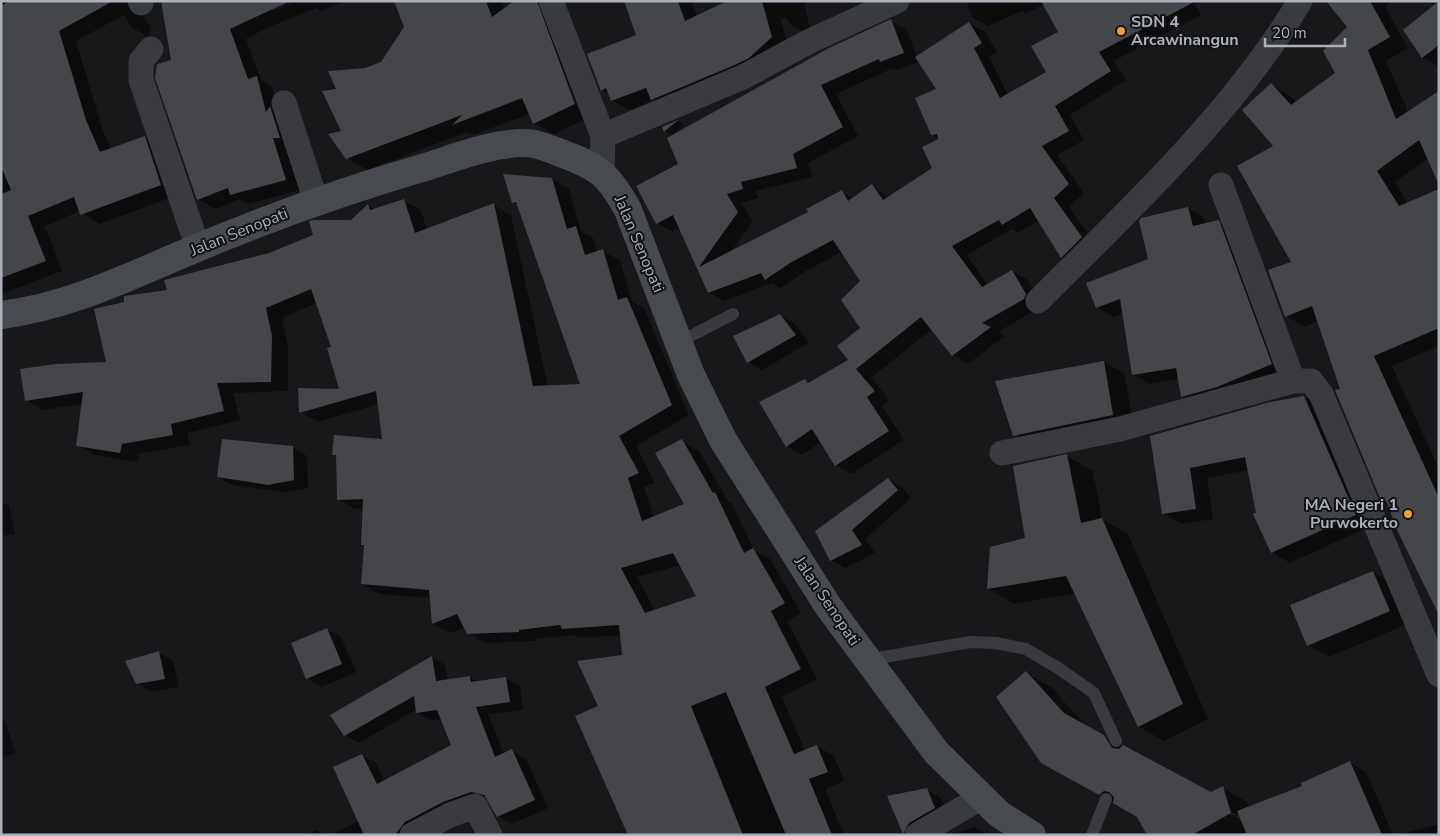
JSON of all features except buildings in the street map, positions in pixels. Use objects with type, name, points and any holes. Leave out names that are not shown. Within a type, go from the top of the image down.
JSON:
[{"type":"main road","name":"Jalan Senopati","points":[[1,316],[85,296],[316,201],[356,187],[472,153],[513,144],[527,143],[589,163],[602,172],[617,190],[628,210],[691,375],[723,440],[828,606],[936,752],[996,815],[1032,835]]},
{"type":"street","points":[[551,1],[603,136],[602,172]]},
{"type":"street","points":[[603,136],[743,77],[856,9],[897,1]]},
{"type":"street","points":[[1038,301],[1124,215],[1246,80],[1282,31],[1300,1]]},
{"type":"street","points":[[152,49],[141,61],[141,80],[198,248]]},
{"type":"street","points":[[284,103],[316,201]]},
{"type":"street","points":[[1221,185],[1293,381]]},
{"type":"street","points":[[1002,453],[1136,425],[1293,381],[1311,381],[1322,394],[1439,675]]},
{"type":"street","points":[[412,835],[450,815],[475,806],[490,835]]},
{"type":"street","points":[[917,835],[996,815]]},
{"type":"lane","points":[[679,342],[733,314]]},
{"type":"lane","points":[[867,660],[970,642],[996,643],[1026,649],[1094,693],[1116,741]]},
{"type":"lane","points":[[1092,835],[1106,799]]},
{"type":"place","name":"SDN 4 Arcawinangun","points":[[1121,31]]},
{"type":"place","name":"MA Negeri 1 Purwokerto","points":[[1408,514]]}]
